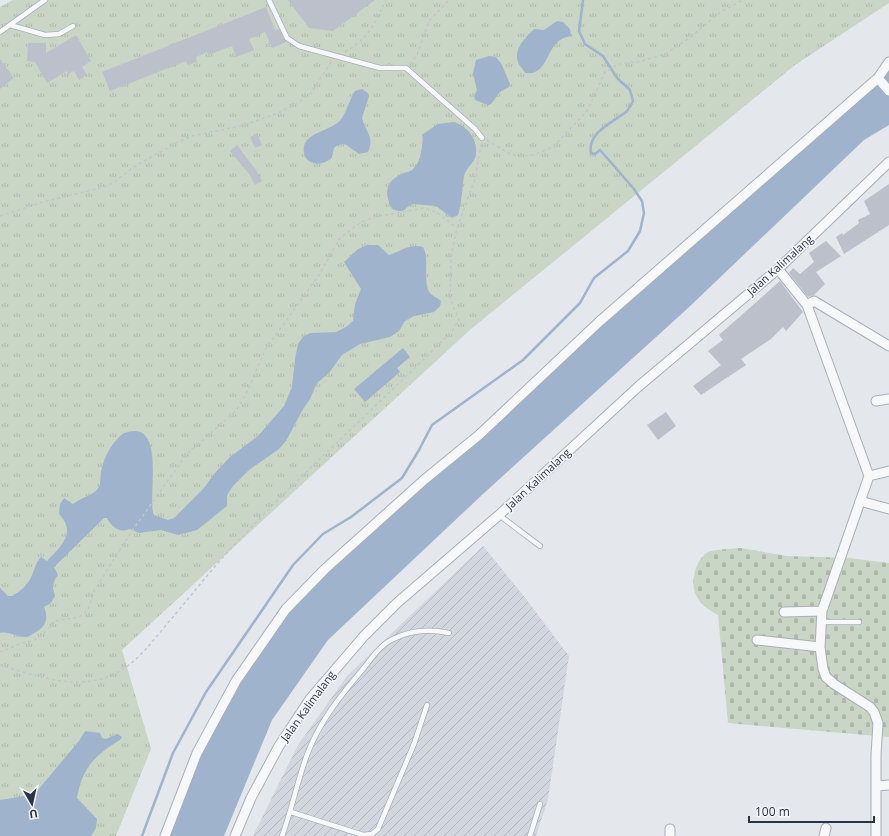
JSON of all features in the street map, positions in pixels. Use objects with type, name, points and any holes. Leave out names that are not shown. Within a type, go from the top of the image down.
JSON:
[{"type":"street","points":[[165,836],[197,753],[236,681],[286,609],[325,569],[424,480],[479,435],[599,322],[880,81],[889,62]]},
{"type":"street","points":[[880,81],[889,91]]},
{"type":"street","name":"Jalan Kalimalang","points":[[235,836],[251,798],[279,746],[310,699],[335,668],[397,604],[500,515],[639,386],[778,269],[889,162]]},
{"type":"street","points":[[778,269],[807,305],[869,476],[822,611],[820,622],[820,647],[822,669],[826,677],[834,684],[870,707],[874,712],[878,723],[876,836]]},
{"type":"street","points":[[807,305],[814,302],[889,346]]},
{"type":"street","points":[[876,401],[889,399]]},
{"type":"street","points":[[869,476],[889,471]]},
{"type":"street","points":[[860,501],[889,509]]},
{"type":"street","points":[[784,612],[822,611]]},
{"type":"street","points":[[757,640],[820,647]]},
{"type":"street","points":[[876,786],[889,785]]},
{"type":"lane","points":[[0,32],[45,0]]},
{"type":"lane","points":[[269,0],[287,38],[299,46],[380,68],[406,68],[482,138]]},
{"type":"lane","points":[[10,25],[45,35],[59,34],[73,26]]},
{"type":"lane","points":[[500,515],[540,546]]},
{"type":"lane","points":[[820,622],[859,622]]},
{"type":"lane","points":[[282,836],[291,812],[298,782],[318,729],[336,702],[380,647],[393,639],[420,631],[438,631],[449,634]]},
{"type":"lane","points":[[291,812],[363,835],[372,834],[378,830],[414,744],[427,706]]},
{"type":"lane","points":[[530,836],[540,804]]},
{"type":"path","points":[[0,216],[43,202],[104,187],[116,181],[138,165],[176,143],[192,136],[245,125],[278,113],[296,104],[311,93],[328,64],[359,43],[369,34],[386,0]]},
{"type":"path","points":[[406,68],[417,55],[429,21],[449,0]]},
{"type":"path","points":[[0,666],[52,680],[75,682],[93,680],[118,672],[144,652],[240,538],[331,446],[453,330],[459,320],[450,298],[449,289],[451,256],[457,228],[475,179],[482,138],[510,154],[520,156],[533,155],[553,147],[587,111],[605,72],[618,64],[642,61],[665,54],[691,37],[720,13],[743,0]]},
{"type":"path","points":[[0,652],[42,636],[54,621],[79,617],[88,610],[94,591],[132,531],[187,454],[236,411],[246,394],[265,350],[319,275],[340,238],[360,223],[374,216],[424,208],[436,212],[457,228]]},
{"type":"shaded area","points":[[483,546],[523,595],[569,656],[548,799],[536,836],[253,836],[298,745],[347,676]]},
{"type":"green space","points":[[13,0],[889,0],[889,3],[795,65],[471,329],[122,650],[151,749],[116,836],[0,836],[0,7]]},
{"type":"green space","points":[[740,548],[787,556],[849,558],[889,563],[889,737],[728,723],[718,615],[706,608],[699,600],[695,592],[694,579],[697,566],[703,555],[708,552]]},
{"type":"water","points":[[557,21],[563,22],[570,29],[571,36],[562,39],[556,44],[551,50],[544,64],[539,69],[533,73],[525,73],[517,57],[517,52],[521,44],[534,29],[544,30]]},
{"type":"water","points":[[489,56],[496,57],[502,65],[510,84],[509,87],[500,92],[491,104],[488,105],[475,100],[474,96],[477,90],[473,73],[476,60]]},
{"type":"water","points":[[889,69],[889,125],[864,140],[687,309],[483,494],[328,640],[272,720],[224,836],[165,836],[197,753],[271,631],[325,569]]},
{"type":"water","points":[[362,89],[368,93],[369,96],[362,118],[370,138],[370,147],[368,152],[359,154],[345,144],[335,147],[331,159],[327,161],[318,164],[308,161],[304,153],[304,146],[307,140],[337,123],[344,115],[355,91]]},
{"type":"water","points":[[454,122],[469,131],[475,141],[476,146],[475,158],[464,176],[458,215],[452,218],[436,206],[413,204],[402,211],[392,209],[387,193],[389,184],[396,177],[411,171],[416,166],[421,153],[423,134],[438,124]]},
{"type":"water","points":[[367,245],[378,245],[389,255],[414,246],[423,247],[426,258],[426,279],[428,290],[432,295],[441,301],[440,306],[434,312],[414,316],[405,321],[399,331],[390,337],[360,344],[342,355],[329,373],[317,383],[310,399],[286,441],[279,449],[249,470],[233,486],[227,495],[227,506],[197,530],[178,535],[161,530],[139,533],[130,529],[117,529],[107,518],[104,518],[54,567],[58,575],[53,585],[55,596],[51,603],[44,607],[46,619],[44,625],[38,631],[26,637],[0,633],[0,588],[8,596],[12,596],[18,592],[28,582],[41,557],[47,561],[62,545],[67,533],[67,527],[59,514],[60,504],[64,498],[73,504],[97,490],[100,485],[104,461],[114,443],[121,435],[136,431],[145,435],[150,443],[153,469],[152,507],[154,515],[168,520],[174,518],[204,488],[214,474],[230,457],[258,436],[284,406],[292,387],[298,344],[303,337],[310,333],[336,332],[346,327],[353,321],[355,304],[361,289],[344,262],[358,249]]},
{"type":"water","points":[[403,348],[410,357],[397,368],[400,372],[365,402],[354,389]]},
{"type":"water","points":[[85,731],[100,733],[102,738],[106,739],[118,734],[122,737],[120,740],[103,751],[91,763],[82,778],[77,798],[97,819],[96,828],[91,836],[0,836],[0,800],[24,796],[37,791],[79,741]]},
{"type":"building","points":[[288,0],[375,0],[333,31],[309,28]]},
{"type":"building","points":[[266,7],[275,30],[279,29],[286,42],[272,48],[265,32],[249,39],[254,50],[236,57],[232,46],[208,55],[207,52],[196,57],[197,62],[188,65],[186,61],[110,91],[102,72]]},
{"type":"building","points":[[76,35],[91,61],[82,67],[87,75],[79,80],[74,71],[68,74],[67,71],[47,83],[35,62],[27,61],[28,43],[46,43],[46,53]]},
{"type":"building","points":[[0,59],[14,78],[0,89]]},
{"type":"building","points":[[257,134],[262,145],[255,148],[250,137]]},
{"type":"building","points":[[237,145],[256,170],[262,181],[255,185],[249,174],[230,151]]},
{"type":"building","points":[[889,184],[889,225],[844,254],[836,237],[842,233],[843,235],[859,223],[858,220],[870,214],[864,201]]},
{"type":"building","points":[[826,241],[841,256],[816,272],[825,284],[814,295],[808,297],[789,273],[793,268],[800,274],[814,262],[809,253]]},
{"type":"building","points":[[780,281],[803,312],[786,331],[783,327],[771,339],[741,359],[746,365],[701,395],[693,386],[721,365],[708,351],[723,340],[719,335]]},
{"type":"building","points":[[666,412],[676,426],[658,440],[647,425]]},
{"type":"waterway","points":[[142,836],[173,753],[206,692],[293,565],[323,534],[351,517],[402,478],[432,425],[523,360],[580,303],[594,278],[628,251],[640,231],[644,213],[642,201],[634,189],[600,150],[595,154],[591,153],[591,146],[597,134],[608,124],[626,112],[633,101],[630,90],[617,78],[603,56],[585,44],[579,31],[583,0]]}]
